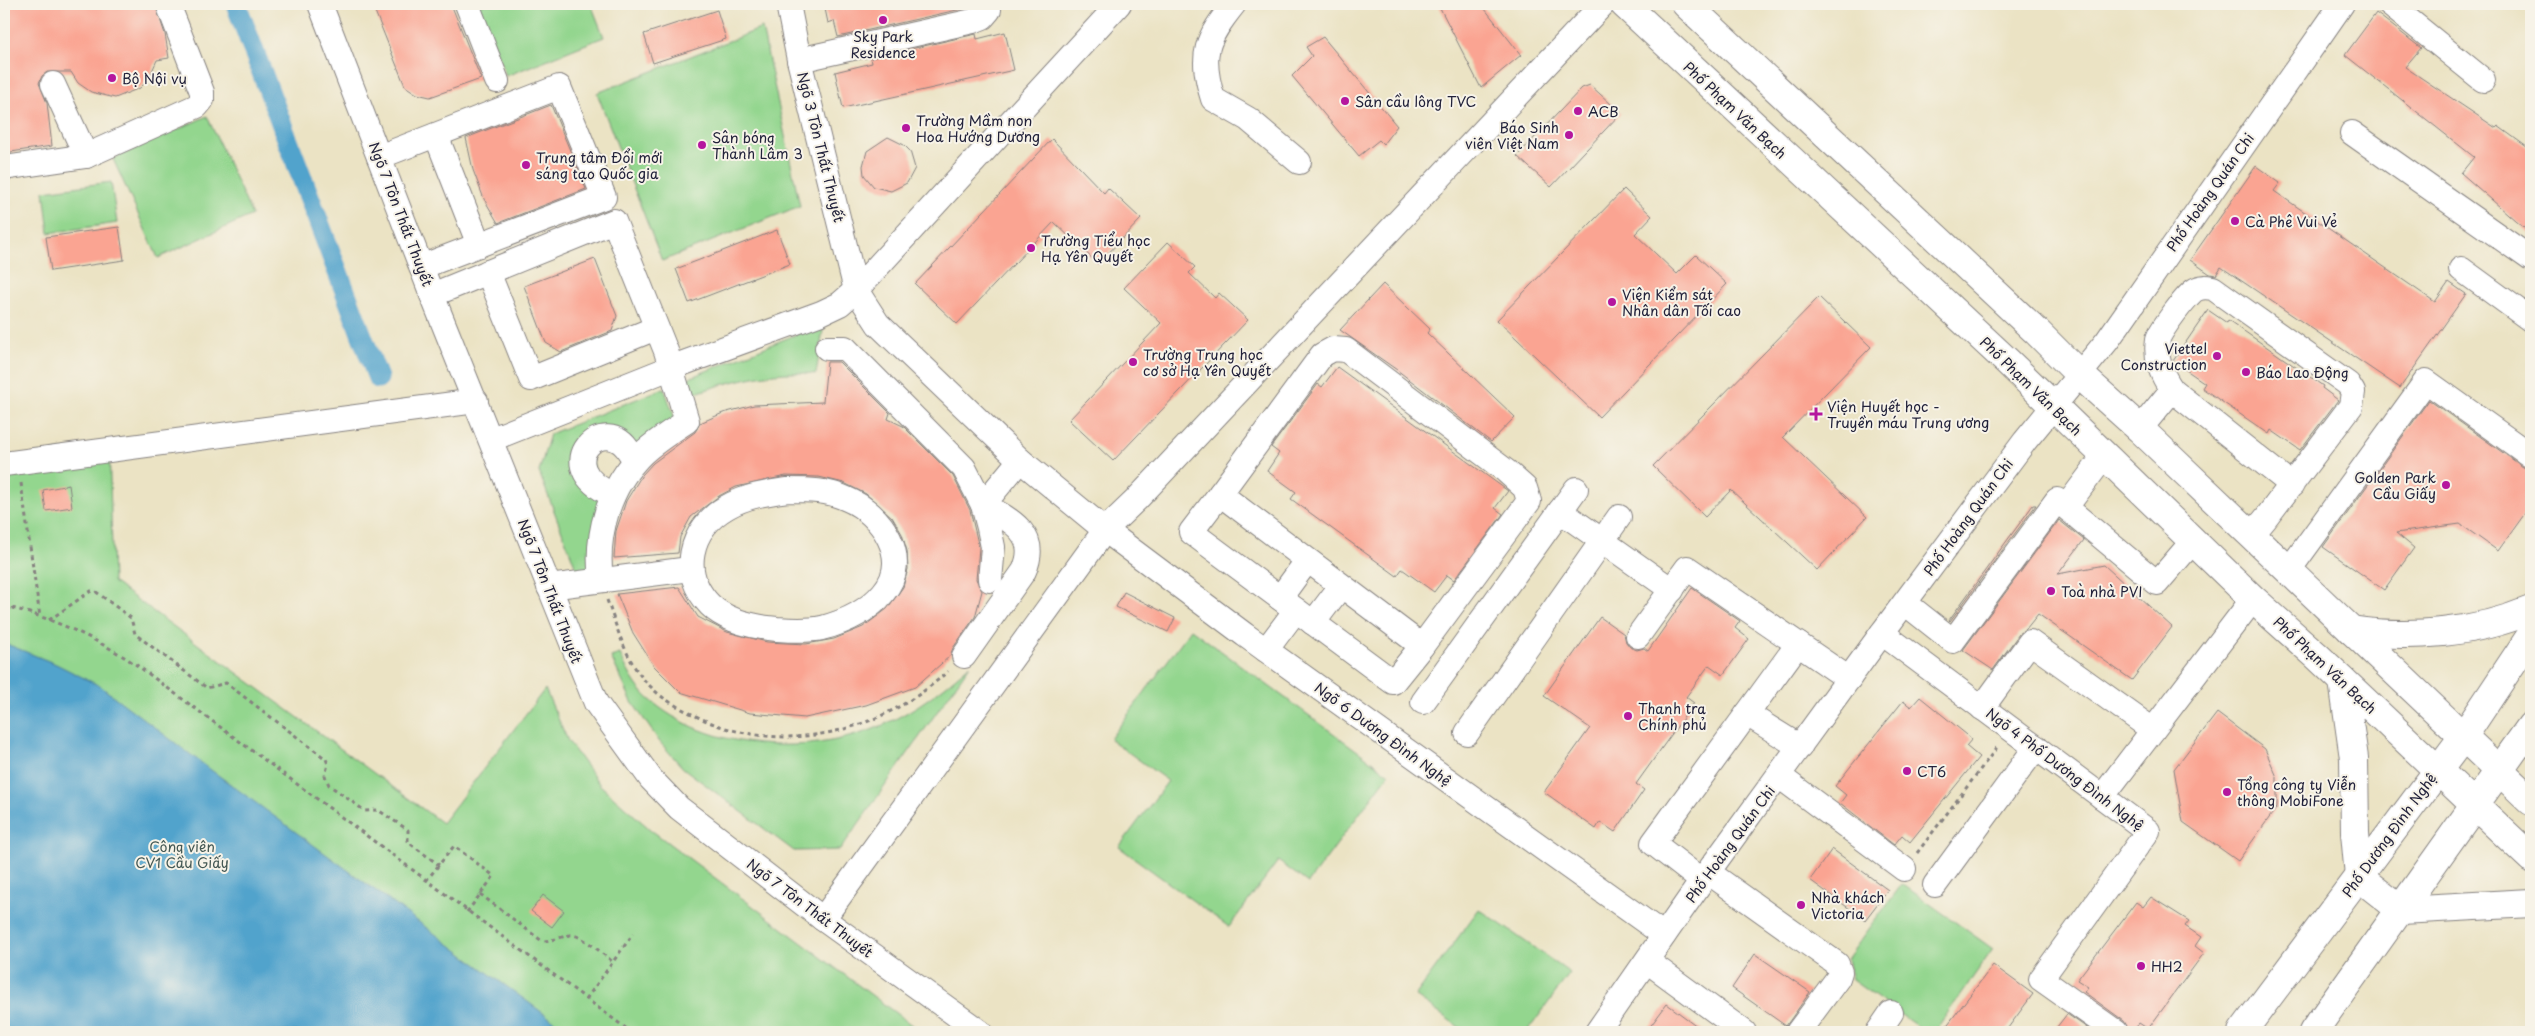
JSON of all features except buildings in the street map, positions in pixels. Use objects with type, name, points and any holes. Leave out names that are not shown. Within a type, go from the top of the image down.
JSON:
[{"type":"main road","name":"Phố Phạm Văn Bạch","points":[[1624,4],[2008,363],[2253,599],[2336,674],[2531,858]]},
{"type":"main road","points":[[1686,4],[2037,332],[2080,375],[2140,429],[2531,801]]},
{"type":"main road","points":[[2355,634],[2396,634],[2451,630],[2491,623],[2531,610]]},
{"type":"main road","points":[[2355,634],[2336,674],[2354,758],[2355,833],[2359,877],[2401,910],[2531,903]]},
{"type":"main road","name":"Phố Dương Đình Nghệ","points":[[2242,1032],[2463,736],[2531,636]]},
{"type":"main road","points":[[2313,1032],[2531,726]]},
{"type":"street","points":[[4,168],[86,156],[197,106],[202,100],[202,92],[168,4]]},
{"type":"street","name":"Ngõ 7 Tôn Thất Thuyết","points":[[320,4],[421,267],[492,440],[548,587],[596,702],[651,779],[679,808],[823,919],[980,1032]]},
{"type":"street","points":[[467,4],[497,81]]},
{"type":"street","name":"Ngõ 3 Tôn Thất Thuyết","points":[[788,4],[799,60],[856,290],[878,324],[1020,460]]},
{"type":"street","points":[[799,60],[974,21],[983,18],[989,10],[988,4]]},
{"type":"street","points":[[492,440],[672,376],[840,304],[856,290],[1119,4]]},
{"type":"street","points":[[1234,4],[1212,32],[1206,54],[1206,74],[1213,99],[1248,119],[1299,162]]},
{"type":"street","points":[[823,919],[1105,530],[1603,4]]},
{"type":"street","name":"Phố Hoàng Quán Chi","points":[[1597,1032],[1705,876],[1882,633],[2052,407],[2106,341],[2342,4]]},
{"type":"street","points":[[2390,4],[2484,80]]},
{"type":"street","points":[[54,84],[86,156]]},
{"type":"street","points":[[379,157],[559,88],[604,197],[421,267]]},
{"type":"street","points":[[2352,133],[2531,259]]},
{"type":"street","points":[[436,135],[479,245]]},
{"type":"street","points":[[432,294],[614,221],[656,328],[687,421],[644,452],[629,467],[613,495],[599,545],[601,580]]},
{"type":"street","points":[[2461,269],[2531,320]]},
{"type":"street","points":[[488,272],[531,379],[656,328]]},
{"type":"street","points":[[2252,535],[2292,485],[2351,406],[2353,392],[2348,384],[2214,288],[2202,286],[2193,290],[2158,336],[2157,355],[2161,374],[2172,390],[2292,485]]},
{"type":"street","points":[[827,348],[844,348],[964,468],[983,505],[993,547],[990,580]]},
{"type":"street","points":[[1333,349],[1346,350],[1516,479],[1525,488],[1529,501],[1422,646],[1393,682],[1191,532],[1220,494],[1322,355],[1333,349]]},
{"type":"street","points":[[2289,570],[2426,381],[2531,456]]},
{"type":"street","points":[[2140,429],[2172,390]]},
{"type":"street","points":[[12,470],[476,401]]},
{"type":"street","points":[[613,495],[586,477],[582,465],[583,453],[592,440],[605,437],[620,440],[630,452]]},
{"type":"street","points":[[2066,507],[2104,455]]},
{"type":"street","points":[[983,505],[1020,460]]},
{"type":"street","name":"Ngõ 6 Dương Đình Nghệ","points":[[1020,460],[1105,530],[1266,650],[1664,936]]},
{"type":"street","points":[[1422,702],[1576,489]]},
{"type":"street","points":[[788,490],[832,493],[865,508],[886,531],[895,560],[892,576],[885,591],[869,606],[846,620],[820,628],[790,630],[760,628],[736,620],[711,606],[695,586],[690,569],[693,548],[702,529],[716,515],[726,508],[756,495],[788,490]]},
{"type":"street","points":[[1220,494],[1422,646]]},
{"type":"street","points":[[1905,603],[1953,641],[2057,500],[2157,583],[2193,541]]},
{"type":"street","points":[[956,663],[1024,571],[1030,550],[1026,535],[997,512],[983,505]]},
{"type":"street","points":[[1560,511],[1672,590]]},
{"type":"street","points":[[1466,733],[1619,517]]},
{"type":"street","points":[[1266,650],[1296,610],[1307,561]]},
{"type":"street","points":[[1638,636],[1687,568],[1849,679]]},
{"type":"street","points":[[548,587],[690,569]]},
{"type":"street","points":[[1296,610],[1341,586]]},
{"type":"street","points":[[2102,797],[2253,599]]},
{"type":"street","name":"Ngõ 4 Phố Dương Đình Nghệ","points":[[1882,633],[2148,830],[2041,979],[2116,1032]]},
{"type":"street","points":[[1982,708],[2030,642],[2153,730]]},
{"type":"street","points":[[1798,644],[1653,843],[1837,964],[1840,972],[1838,978],[1798,1032]]},
{"type":"street","points":[[1748,714],[1800,747]]},
{"type":"street","points":[[1935,885],[2036,747]]},
{"type":"street","points":[[1779,776],[1904,869]]},
{"type":"street","points":[[1647,961],[1744,1032]]},
{"type":"street","points":[[1878,1032],[1891,1013]]},
{"type":"path","points":[[12,470],[40,617]]},
{"type":"path","points":[[601,580],[623,644],[634,668],[651,688],[703,720],[730,729],[786,738],[818,735],[848,728],[876,719],[905,705],[930,688],[956,663]]},
{"type":"path","points":[[48,620],[91,591],[95,591],[131,618],[135,634],[207,688],[226,684],[326,759],[328,764],[325,776],[329,785],[365,811],[378,810],[408,830],[408,841],[412,846],[439,865]]},
{"type":"path","points":[[4,606],[48,620],[112,649],[138,666],[631,1032]]},
{"type":"path","points":[[1904,869],[2011,729]]},
{"type":"path","points":[[426,881],[454,846],[494,876],[467,912]]},
{"type":"path","points":[[480,894],[542,940],[553,941],[570,935],[578,936],[613,962]]},
{"type":"path","points":[[586,999],[633,934]]},
{"type":"green space","points":[[477,4],[591,4],[604,37],[506,76]]},
{"type":"green space","name":"Sân bóng Thành Lâm 3","points":[[762,28],[800,206],[662,261],[597,93]]},
{"type":"green space","points":[[207,116],[252,215],[158,258],[113,159]]},
{"type":"green space","points":[[111,182],[117,223],[49,233],[44,191]]},
{"type":"green space","points":[[812,328],[823,330],[816,374],[783,373],[752,377],[690,395],[684,380]]},
{"type":"green space","points":[[664,388],[676,421],[640,449],[588,438],[600,497],[590,568],[578,573],[539,472],[550,434]]},
{"type":"green space","name":"Công viên CV1 Cầu Giấy","points":[[109,444],[113,582],[442,823],[545,689],[568,741],[600,785],[651,830],[921,1032],[4,1032],[4,459]]},
{"type":"green space","points":[[1191,629],[1389,774],[1308,883],[1278,861],[1229,927],[1119,847],[1168,781],[1110,739]]},
{"type":"green space","points":[[620,654],[643,693],[673,716],[700,730],[730,739],[762,744],[794,745],[825,742],[855,735],[883,725],[907,713],[929,698],[970,665],[840,850],[794,851],[683,768],[659,741],[632,702],[611,657]]},
{"type":"green space","points":[[1902,884],[1993,949],[1934,1032],[1925,1032],[1852,980],[1847,959]]},
{"type":"green space","points":[[1479,909],[1570,973],[1527,1032],[1466,1032],[1415,996]]},
{"type":"water","points":[[4,643],[56,664],[100,686],[211,770],[569,1032],[4,1032]]},
{"type":"waterway","points":[[236,4],[378,378]]},
{"type":"place","name":"Sky Park Residence","points":[[883,20]]},
{"type":"place","name":"Bộ Nội vụ","points":[[112,78]]},
{"type":"place","name":"Sân cầu lông TVC","points":[[1345,101]]},
{"type":"place","name":"ACB","points":[[1578,111]]},
{"type":"place","name":"Trường Mầm non Hoa Hướng Dương","points":[[906,128]]},
{"type":"place","name":"Báo Sinh viên Việt Nam","points":[[1569,135]]},
{"type":"place","name":"Sân bóng Thành Lâm 3","points":[[702,145]]},
{"type":"place","name":"Trung tâm Đổi mới sáng tạo Quốc gia","points":[[526,165]]},
{"type":"place","name":"Cà Phê Vui Vẻ","points":[[2235,221]]},
{"type":"place","name":"Trường Tiểu học Hạ Yên Quyết","points":[[1031,248]]},
{"type":"place","name":"Viện Kiểm sát Nhân dân Tối cao","points":[[1612,302]]},
{"type":"place","name":"Viettel Construction","points":[[2217,356]]},
{"type":"place","name":"Trường Trung học cơ sở Hạ Yên Quyết","points":[[1133,362]]},
{"type":"place","name":"Báo Lao Động","points":[[2246,372]]},
{"type":"place","name":"Viện Huyết học - Truyền máu Trung ương","points":[[1816,414]]},
{"type":"place","name":"Golden Park Cầu Giấy","points":[[2446,485]]},
{"type":"place","name":"Toà nhà PVI","points":[[2051,591]]},
{"type":"place","name":"Thanh tra Chính phủ","points":[[1628,716]]},
{"type":"place","name":"CT6","points":[[1907,771]]},
{"type":"place","name":"Tổng công ty Viễn thông MobiFone","points":[[2227,792]]},
{"type":"place","name":"Nhà khách Victoria","points":[[1801,905]]},
{"type":"place","name":"HH2","points":[[2141,966]]}]
